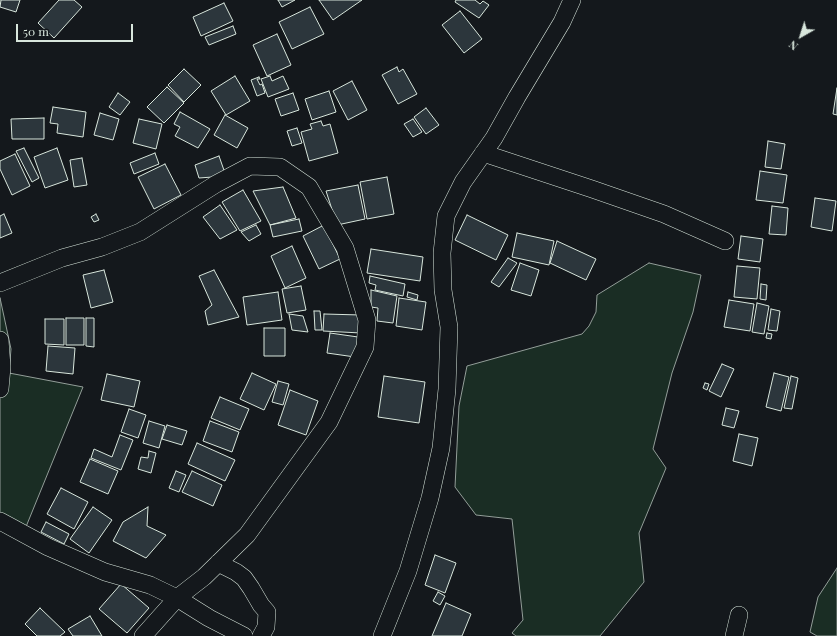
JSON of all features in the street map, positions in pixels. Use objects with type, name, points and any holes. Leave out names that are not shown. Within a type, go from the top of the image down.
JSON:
[{"type":"street","points":[[382,636],[408,570],[430,498],[441,448],[448,381],[449,327],[443,290],[442,253],[446,216],[463,182],[494,138],[562,22],[572,0]]},
{"type":"street","points":[[482,153],[664,214],[725,241]]},
{"type":"street","points":[[0,283],[62,258],[102,247],[140,232],[216,184],[250,166],[280,167],[309,187],[345,248],[367,320],[365,347],[329,422],[247,536],[204,577],[177,598],[143,636]]},
{"type":"street","points":[[0,340],[2,367],[0,389]]},
{"type":"street","points":[[0,521],[48,547],[104,572],[150,585],[177,598],[209,618],[244,636]]},
{"type":"street","points":[[218,564],[236,572],[244,578],[267,612],[266,627],[261,636]]},
{"type":"street","points":[[734,636],[739,615]]},
{"type":"green space","points":[[649,263],[701,275],[693,312],[672,373],[653,449],[666,468],[639,533],[644,582],[600,636],[516,636],[512,633],[523,620],[512,519],[476,515],[455,487],[459,406],[467,366],[582,334],[589,326],[596,312],[597,295]]},
{"type":"green space","points":[[0,298],[11,349],[9,373],[83,387],[21,539],[0,526]]},
{"type":"green space","points":[[837,568],[837,636],[817,636],[810,632],[818,597]]},
{"type":"building","points":[[1,0],[20,0],[16,12],[0,7]]},
{"type":"building","points":[[59,0],[74,0],[82,7],[54,38],[38,23]]},
{"type":"building","points":[[278,0],[295,0],[282,7]]},
{"type":"building","points":[[319,0],[362,0],[333,20]]},
{"type":"building","points":[[456,0],[475,0],[480,4],[483,1],[489,5],[479,18],[455,2]]},
{"type":"building","points":[[224,3],[233,21],[201,36],[193,17]]},
{"type":"building","points":[[310,7],[324,34],[292,49],[279,22]]},
{"type":"building","points":[[460,11],[482,39],[464,53],[442,25]]},
{"type":"building","points":[[233,26],[236,34],[209,45],[205,37]]},
{"type":"building","points":[[277,34],[291,65],[267,76],[253,45]]},
{"type":"building","points":[[397,67],[399,72],[403,69],[417,94],[398,104],[382,75]]},
{"type":"building","points":[[184,69],[201,85],[184,102],[168,85]]},
{"type":"building","points":[[235,76],[250,101],[226,115],[211,91]]},
{"type":"building","points":[[270,76],[272,81],[283,76],[289,89],[268,97],[261,79]]},
{"type":"building","points":[[259,77],[260,79],[257,79],[260,85],[262,84],[265,93],[257,96],[251,80]]},
{"type":"building","points":[[352,81],[367,110],[348,120],[333,91]]},
{"type":"building","points":[[167,87],[184,103],[164,123],[147,107]]},
{"type":"building","points":[[837,88],[837,115],[833,114]]},
{"type":"building","points":[[329,91],[336,112],[312,120],[305,99]]},
{"type":"building","points":[[118,93],[130,102],[120,115],[109,107]]},
{"type":"building","points":[[293,93],[299,110],[281,116],[275,99]]},
{"type":"building","points":[[53,107],[86,112],[83,137],[57,133],[58,124],[50,123]]},
{"type":"building","points":[[426,108],[439,125],[426,134],[414,117]]},
{"type":"building","points":[[180,112],[210,129],[198,148],[175,136],[180,127],[174,124]]},
{"type":"building","points":[[100,113],[119,119],[113,140],[94,135]]},
{"type":"building","points":[[225,115],[248,128],[237,148],[214,135]]},
{"type":"building","points":[[44,118],[44,139],[12,139],[11,119]]},
{"type":"building","points":[[139,119],[162,124],[156,149],[133,143]]},
{"type":"building","points":[[413,119],[422,132],[413,137],[404,124]]},
{"type":"building","points":[[321,121],[323,126],[330,124],[338,153],[309,161],[301,132],[312,129],[310,124]]},
{"type":"building","points":[[297,128],[302,143],[292,146],[287,131]]},
{"type":"building","points":[[768,141],[785,144],[781,169],[765,167]]},
{"type":"building","points":[[24,148],[39,178],[32,182],[16,151]]},
{"type":"building","points":[[57,148],[68,180],[45,188],[34,157]]},
{"type":"building","points":[[155,153],[159,164],[134,174],[130,163]]},
{"type":"building","points":[[15,154],[30,186],[12,195],[0,169],[0,161]]},
{"type":"building","points":[[219,156],[226,176],[199,178],[195,165]]},
{"type":"building","points":[[82,158],[87,185],[74,187],[70,160]]},
{"type":"building","points":[[165,164],[181,195],[154,209],[138,177]]},
{"type":"building","points":[[760,171],[787,175],[783,203],[756,200]]},
{"type":"building","points":[[387,177],[394,214],[367,219],[360,182]]},
{"type":"building","points":[[358,185],[365,219],[337,225],[326,191]]},
{"type":"building","points":[[283,187],[296,218],[270,225],[253,191]]},
{"type":"building","points":[[243,190],[261,221],[240,231],[222,202]]},
{"type":"building","points":[[815,198],[836,201],[832,231],[811,227]]},
{"type":"building","points":[[220,205],[237,230],[220,239],[203,217]]},
{"type":"building","points":[[772,206],[788,208],[786,235],[769,234]]},
{"type":"building","points":[[4,214],[12,233],[0,238],[0,216]]},
{"type":"building","points":[[96,214],[99,220],[94,222],[91,217]]},
{"type":"building","points":[[467,215],[508,235],[496,260],[455,240]]},
{"type":"building","points":[[299,219],[302,231],[273,237],[270,225]]},
{"type":"building","points":[[256,225],[261,234],[249,241],[241,232]]},
{"type":"building","points":[[324,225],[340,259],[319,269],[303,236]]},
{"type":"building","points":[[517,233],[554,241],[549,265],[512,257]]},
{"type":"building","points":[[741,236],[763,239],[760,262],[738,259]]},
{"type":"building","points":[[557,241],[596,259],[586,280],[550,263]]},
{"type":"building","points":[[292,246],[306,278],[285,288],[271,256]]},
{"type":"building","points":[[371,249],[423,257],[420,281],[367,273]]},
{"type":"building","points":[[508,258],[517,263],[499,287],[491,282]]},
{"type":"building","points":[[520,263],[539,270],[531,296],[511,290]]},
{"type":"building","points":[[737,266],[760,268],[757,299],[734,297]]},
{"type":"building","points":[[104,270],[113,302],[91,308],[83,275]]},
{"type":"building","points":[[214,270],[239,317],[208,325],[205,311],[212,305],[199,276]]},
{"type":"building","points":[[370,276],[405,284],[403,296],[375,290],[376,285],[369,283]]},
{"type":"building","points":[[761,284],[767,285],[766,300],[760,299]]},
{"type":"building","points":[[301,286],[306,310],[287,313],[282,289]]},
{"type":"building","points":[[371,290],[397,296],[393,323],[377,321],[378,308],[371,307]]},
{"type":"building","points":[[278,292],[282,320],[247,325],[243,297]]},
{"type":"building","points":[[408,292],[418,295],[417,300],[407,297]]},
{"type":"building","points":[[399,298],[426,302],[422,330],[396,326]]},
{"type":"building","points":[[729,300],[754,304],[750,331],[724,327]]},
{"type":"building","points":[[757,303],[769,306],[764,334],[752,332]]},
{"type":"building","points":[[771,309],[780,311],[777,331],[768,330]]},
{"type":"building","points":[[314,311],[320,311],[322,330],[315,330]]},
{"type":"building","points":[[289,314],[303,316],[308,332],[292,330]]},
{"type":"building","points":[[324,314],[361,315],[361,333],[323,331]]},
{"type":"building","points":[[66,318],[84,318],[84,345],[66,345]]},
{"type":"building","points":[[86,318],[94,318],[94,347],[86,346]]},
{"type":"building","points":[[45,319],[64,319],[64,345],[45,344]]},
{"type":"building","points":[[264,328],[285,328],[285,356],[264,356]]},
{"type":"building","points":[[330,333],[358,337],[355,357],[327,353]]},
{"type":"building","points":[[767,333],[772,334],[771,339],[766,338]]},
{"type":"building","points":[[48,346],[75,348],[73,374],[46,371]]},
{"type":"building","points":[[722,364],[734,369],[721,397],[709,391]]},
{"type":"building","points":[[252,373],[276,384],[264,410],[240,399]]},
{"type":"building","points":[[774,373],[789,377],[781,411],[766,407]]},
{"type":"building","points":[[107,374],[140,381],[134,407],[101,400]]},
{"type":"building","points":[[384,376],[425,382],[419,423],[378,417]]},
{"type":"building","points":[[791,376],[798,378],[792,409],[784,408]]},
{"type":"building","points":[[278,381],[289,384],[283,405],[272,402]]},
{"type":"building","points":[[705,383],[709,384],[707,390],[703,388]]},
{"type":"building","points":[[290,390],[318,401],[306,435],[278,425]]},
{"type":"building","points":[[220,397],[249,409],[240,430],[211,418]]},
{"type":"building","points":[[726,408],[739,411],[734,428],[722,425]]},
{"type":"building","points":[[129,409],[146,415],[138,438],[121,432]]},
{"type":"building","points":[[149,421],[165,426],[159,448],[143,443]]},
{"type":"building","points":[[210,421],[239,432],[232,452],[203,441]]},
{"type":"building","points":[[167,425],[187,431],[182,445],[162,439]]},
{"type":"building","points":[[739,434],[758,438],[752,466],[733,461]]},
{"type":"building","points":[[120,435],[133,440],[121,470],[91,458],[94,449],[112,457]]},
{"type":"building","points":[[197,443],[235,460],[225,481],[188,464]]},
{"type":"building","points":[[149,451],[156,453],[151,473],[138,469],[141,457],[148,458]]},
{"type":"building","points":[[90,459],[118,471],[108,494],[80,482]]},
{"type":"building","points":[[176,471],[186,475],[179,492],[169,488]]},
{"type":"building","points":[[192,471],[222,485],[213,506],[182,492]]},
{"type":"building","points":[[61,488],[88,502],[74,529],[47,514]]},
{"type":"building","points":[[93,507],[112,520],[89,553],[70,539]]},
{"type":"building","points":[[148,507],[147,526],[166,535],[146,558],[113,541],[123,522]]},
{"type":"building","points":[[46,522],[69,534],[64,544],[41,532]]},
{"type":"building","points":[[435,555],[456,563],[445,593],[425,585]]},
{"type":"building","points":[[121,584],[149,608],[127,633],[99,609]]},
{"type":"building","points":[[438,592],[445,596],[440,605],[433,601]]},
{"type":"building","points":[[446,603],[471,614],[462,636],[432,636]]},
{"type":"building","points":[[40,608],[65,632],[60,636],[37,636],[25,624]]},
{"type":"building","points":[[90,616],[102,636],[73,636],[68,629]]}]
